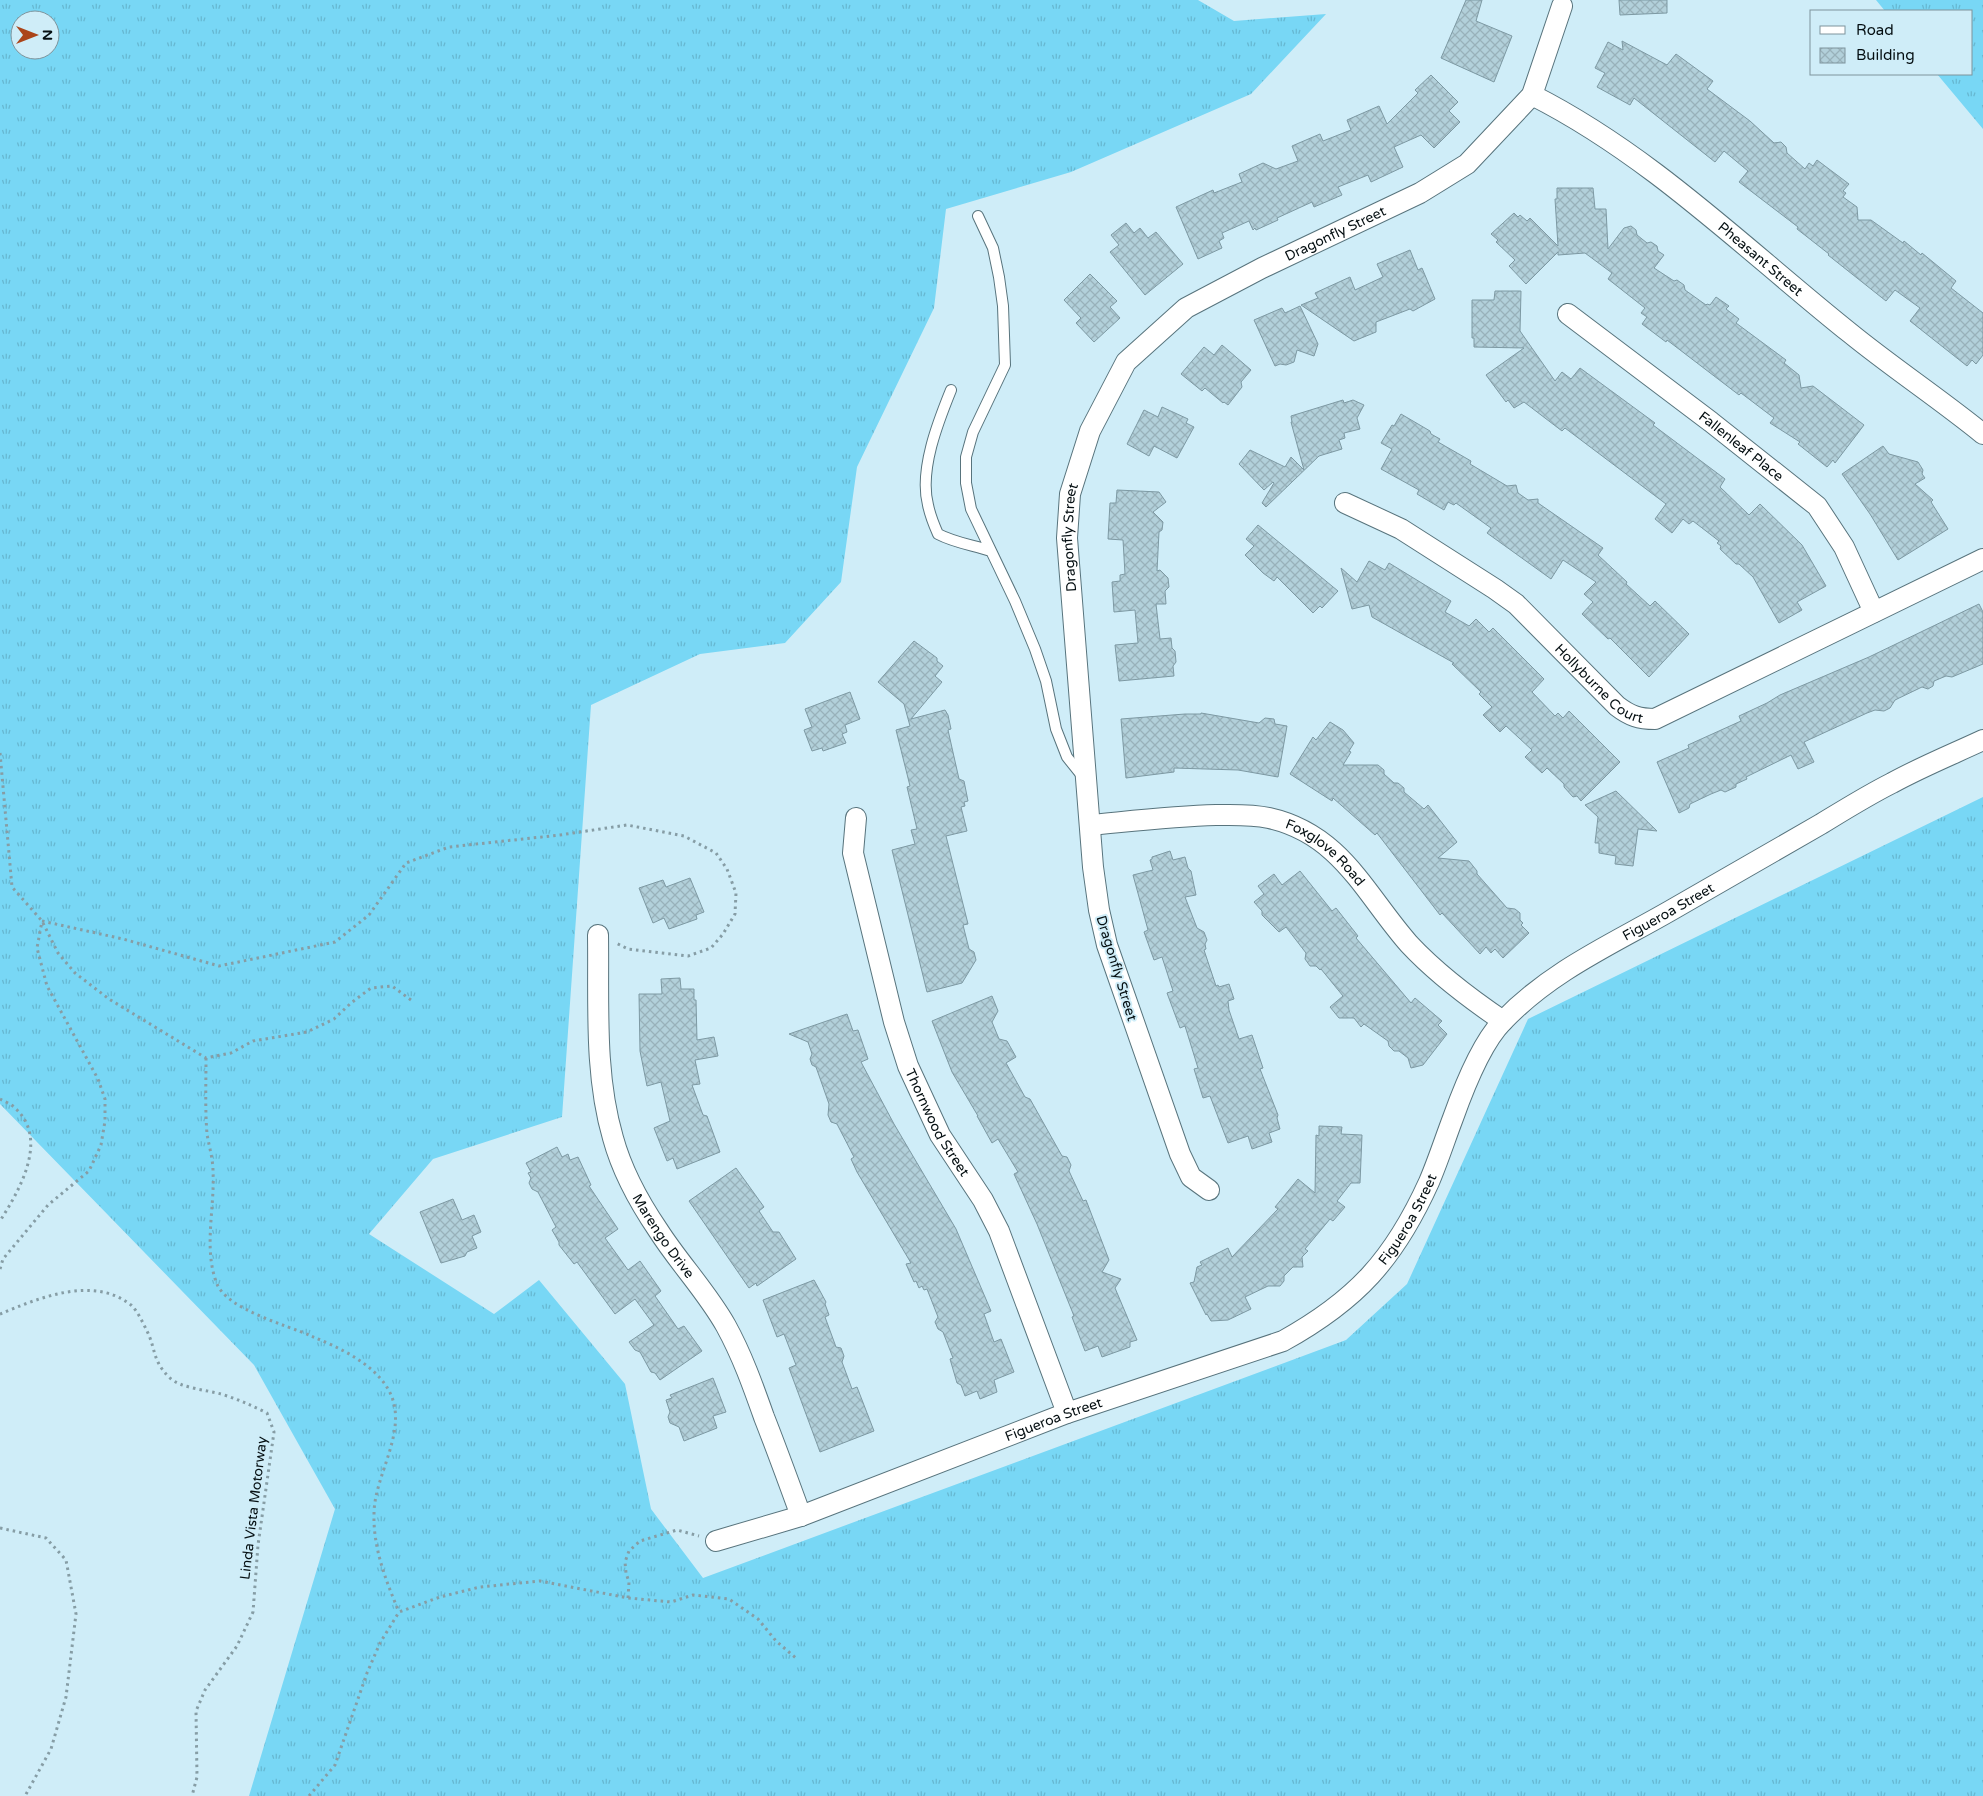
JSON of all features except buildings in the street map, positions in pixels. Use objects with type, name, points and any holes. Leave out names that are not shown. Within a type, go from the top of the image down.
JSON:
[{"type":"street","points":[[1532,95],[1562,6]]},
{"type":"street","name":"Pheasant Street","points":[[1532,95],[1576,118],[1676,187],[1850,333],[1983,434]]},
{"type":"street","name":"Dragonfly Street","points":[[1210,1190],[1191,1177],[1180,1154],[1107,945],[1099,910],[1093,867],[1067,538],[1070,499],[1090,431],[1126,362],[1186,308],[1262,268],[1420,193],[1466,164],[1532,95]]},
{"type":"street","name":"Fallenleaf Place","points":[[1568,314],[1817,506],[1844,547],[1874,612]]},
{"type":"street","name":"Hollyburne Court","points":[[1345,503],[1401,529],[1496,589],[1516,604],[1617,706],[1628,715],[1642,719],[1655,719],[1983,559]]},
{"type":"street","name":"Figueroa Street","points":[[716,1541],[802,1516],[1067,1413],[1283,1341],[1311,1325],[1345,1300],[1369,1279],[1389,1255],[1412,1217],[1430,1180],[1465,1085],[1494,1032],[1503,1021],[1549,980],[1573,964],[1670,911],[1892,782],[1983,740]]},
{"type":"street","name":"Foxglove Road","points":[[1091,825],[1177,816],[1244,815],[1268,818],[1292,825],[1314,836],[1333,850],[1357,876],[1391,922],[1428,963],[1464,994],[1503,1021]]},
{"type":"street","name":"Thornwood Street","points":[[856,818],[853,853],[894,1022],[908,1066],[940,1135],[983,1200],[999,1231],[1067,1413]]},
{"type":"street","name":"Marengo Drive","points":[[598,935],[600,1062],[606,1109],[613,1139],[628,1178],[642,1205],[658,1231],[710,1300],[726,1325],[743,1360],[802,1516]]},
{"type":"lane","points":[[978,216],[993,248],[999,277],[1003,306],[1005,365],[973,432],[966,457],[966,483],[971,509],[1015,601],[1034,649],[1046,681],[1056,729],[1067,757],[1087,782]]},
{"type":"lane","points":[[951,390],[936,428],[926,468],[927,504],[938,534],[950,541],[975,545],[991,551]]},
{"type":"path","points":[[0,753],[12,887],[42,921],[58,953],[75,973],[109,999],[206,1058],[231,1052],[253,1041],[307,1032],[334,1020],[351,1002],[371,988],[392,986],[410,1000]]},
{"type":"path","points":[[42,921],[123,939],[219,966],[335,942],[369,915],[406,863],[449,847],[560,835],[627,825],[684,836],[716,853],[727,869],[736,893],[735,914],[723,934],[711,948],[688,956],[652,953],[628,949],[598,935]]},
{"type":"path","points":[[0,1269],[2,1259],[48,1205],[89,1171],[101,1145],[105,1121],[105,1099],[98,1079],[47,986],[37,948],[42,921]]},
{"type":"path","points":[[206,1058],[207,1134],[213,1170],[210,1234],[211,1264],[218,1286],[233,1302],[249,1312],[312,1336],[371,1368],[388,1390],[395,1409],[394,1432],[378,1486],[374,1514],[383,1572],[399,1612]]},
{"type":"path","points":[[0,1099],[16,1108],[27,1123],[32,1141],[28,1162],[14,1198],[0,1221]]},
{"type":"path","name":"Linda Vista Motorway","points":[[0,1314],[32,1301],[64,1293],[89,1290],[113,1294],[132,1306],[148,1332],[155,1359],[171,1379],[191,1387],[246,1402],[266,1413],[274,1432],[258,1545],[253,1612],[237,1646],[205,1690],[196,1711],[197,1777],[192,1796]]},
{"type":"path","points":[[0,1528],[46,1538],[66,1560],[76,1614],[66,1698],[50,1749],[25,1796]]},
{"type":"path","points":[[628,1598],[629,1582],[625,1562],[629,1551],[640,1541],[677,1530],[716,1541]]},
{"type":"path","points":[[309,1796],[335,1765],[367,1673],[380,1642],[399,1612],[440,1597],[480,1587],[540,1581],[628,1598],[671,1602],[693,1595],[729,1599],[758,1619],[776,1641],[798,1659]]},
{"type":"green space","points":[[0,0],[1198,0],[1234,21],[1326,14],[1251,94],[1071,172],[946,209],[934,308],[857,467],[841,582],[785,643],[700,654],[591,705],[562,1117],[433,1159],[369,1234],[494,1314],[539,1280],[625,1384],[651,1509],[703,1578],[1346,1340],[1407,1284],[1528,1019],[1983,797],[1983,1796],[249,1796],[335,1509],[254,1365],[0,1104]]},
{"type":"green space","points":[[1876,0],[1983,0],[1983,129],[1938,75],[1973,75],[1973,10],[1884,10]]}]
